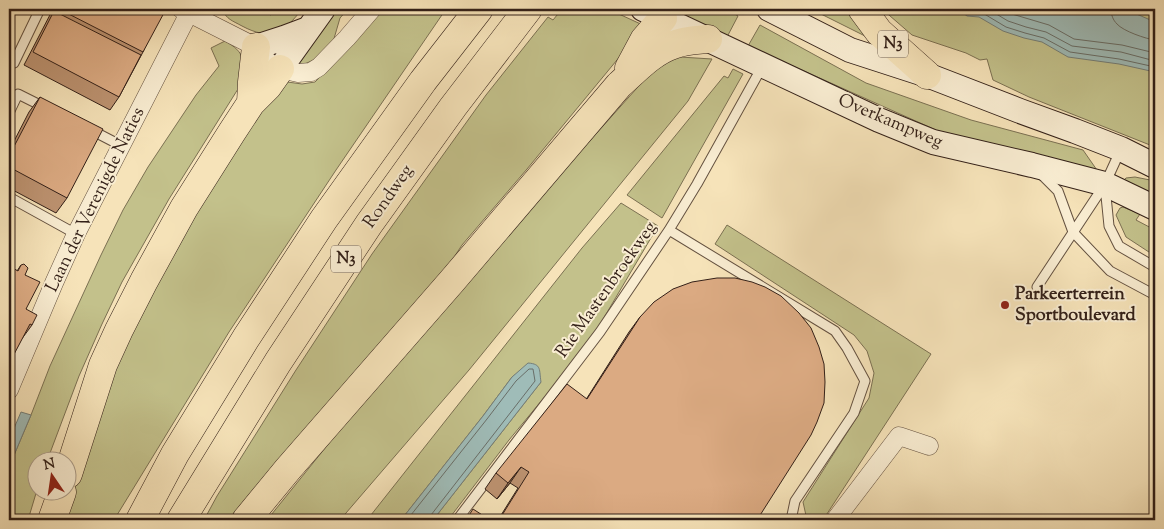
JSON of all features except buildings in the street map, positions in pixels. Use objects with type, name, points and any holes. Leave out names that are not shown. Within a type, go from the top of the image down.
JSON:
[{"type":"highway","name":"N3","points":[[140,520],[180,446],[246,338],[319,227],[424,81],[479,9]]},
{"type":"highway","name":"Rondweg","points":[[181,520],[278,362],[370,224],[453,107],[528,9]]},
{"type":"highway","name":"N3","points":[[862,9],[879,32],[927,75]]},
{"type":"highway","points":[[619,85],[658,12]]},
{"type":"highway","points":[[246,520],[619,85],[645,61],[661,50],[679,43],[708,39]]},
{"type":"highway","points":[[251,103],[256,47]]},
{"type":"highway","points":[[75,452],[103,365],[144,281],[184,208],[232,132],[251,103],[268,86],[280,69]]},
{"type":"highway","points":[[52,520],[58,502]]},
{"type":"street","points":[[280,69],[323,9]]},
{"type":"street","name":"Laan der Verenigde Naties","points":[[9,390],[76,234],[122,146],[185,11],[256,47],[265,59],[280,69],[298,74],[311,72],[319,68],[372,9]]},
{"type":"street","points":[[769,9],[850,50],[927,75],[1121,149],[1155,166]]},
{"type":"street","name":"Overkampweg","points":[[658,12],[708,39],[879,120],[933,142],[1105,184],[1155,208]]},
{"type":"street","points":[[256,47],[308,29]]},
{"type":"street","points":[[835,520],[899,436],[929,446]]},
{"type":"lane","points":[[14,63],[40,9]]},
{"type":"lane","name":"Rie Mastenbroekweg","points":[[457,520],[600,332],[669,230],[697,184],[763,65]]},
{"type":"lane","points":[[9,113],[18,94],[53,112]]},
{"type":"lane","points":[[79,124],[122,146]]},
{"type":"lane","points":[[1037,287],[1105,184],[1121,149]]},
{"type":"lane","points":[[1032,165],[1058,191],[1073,232],[1110,271],[1155,295]]},
{"type":"lane","points":[[1105,184],[1109,226],[1119,246],[1155,267]]},
{"type":"lane","points":[[9,197],[76,234]]},
{"type":"lane","points":[[669,230],[835,331],[847,348],[865,381],[854,413],[795,501],[791,520]]},
{"type":"shaded area","points":[[221,9],[259,9],[259,11],[271,15],[276,9],[302,9],[289,24],[269,34],[252,31],[232,21]]},
{"type":"shaded area","points":[[333,9],[348,9],[340,18],[333,42],[317,58],[305,64],[290,63]]},
{"type":"shaded area","points":[[381,9],[446,9],[336,170],[229,332],[114,520],[53,520],[59,502],[78,502],[78,453],[169,247],[280,81],[302,84],[315,82]]},
{"type":"shaded area","points":[[562,9],[608,9],[645,26],[462,245],[424,303],[235,520],[204,520],[296,370],[372,254],[486,95],[548,17],[553,20]]},
{"type":"shaded area","points":[[676,9],[726,9],[738,16],[727,37]]},
{"type":"shaded area","points":[[811,9],[848,9],[871,39]]},
{"type":"shaded area","points":[[882,9],[1155,9],[1155,147],[1029,97],[993,80],[987,59],[980,60],[966,53],[912,35]]},
{"type":"shaded area","points":[[760,25],[866,83],[971,120],[1083,150],[1099,173],[947,135],[748,46]]},
{"type":"shaded area","points":[[225,41],[237,49],[243,62],[243,81],[169,199],[122,282],[79,376],[50,452],[28,452],[28,502],[33,502],[28,520],[9,520],[9,467],[50,366],[123,210],[148,167],[196,95],[219,66],[211,48]]},
{"type":"shaded area","points":[[680,57],[712,59],[688,101],[469,370],[340,520],[267,520],[528,203],[587,144],[662,60]]},
{"type":"shaded area","points":[[733,69],[743,74],[662,218],[627,195],[724,76],[728,78]]},
{"type":"shaded area","points":[[1135,177],[1155,181],[1155,197],[1122,182],[1126,178]]},
{"type":"shaded area","points":[[621,203],[658,226],[599,326],[448,520],[433,520],[541,382],[519,372],[512,377],[401,520],[367,520],[582,248]]},
{"type":"shaded area","points":[[1123,207],[1140,214],[1136,220],[1155,230],[1153,242],[1155,243],[1155,256],[1126,237],[1116,215],[1120,208]]},
{"type":"shaded area","points":[[727,225],[931,354],[823,520],[807,520],[803,502],[869,398],[874,373],[867,351],[854,335],[715,244]]},
{"type":"water","points":[[958,9],[1125,9],[1155,22],[1155,72],[1119,64],[1068,57],[1042,42],[1003,31],[979,17],[967,16]]},
{"type":"water","points":[[528,363],[538,366],[541,382],[433,520],[401,520],[512,377]]},
{"type":"water","points":[[21,412],[31,415],[9,467],[9,440]]},
{"type":"place","name":"Parkeerterrein Sportboulevard","points":[[1005,305]]}]
